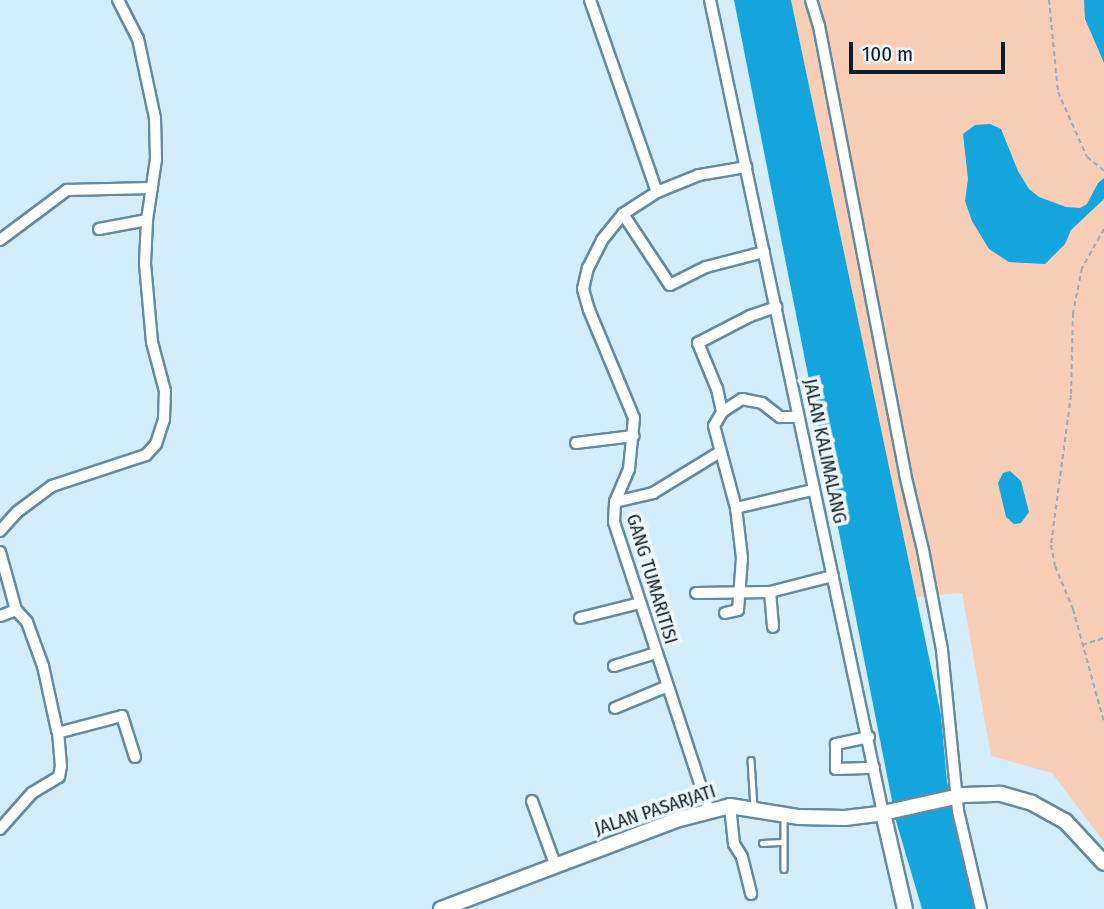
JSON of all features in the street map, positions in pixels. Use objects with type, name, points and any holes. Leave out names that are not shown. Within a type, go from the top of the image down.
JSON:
[{"type":"main road","name":"JALAN PASARJATI","points":[[442,909],[555,864],[730,806],[784,815],[837,818],[886,812],[954,797],[1000,794],[1048,810],[1065,821],[1104,863]]},
{"type":"main road","name":"JALAN KALIMALANG","points":[[886,812],[905,909]]},
{"type":"street","points":[[0,531],[17,512],[52,486],[146,455],[156,444],[164,419],[164,391],[152,342],[145,263],[156,133],[149,78],[138,39],[118,0]]},
{"type":"street","points":[[590,0],[657,192]]},
{"type":"street","name":"JALAN KALIMALANG","points":[[710,0],[812,490],[886,812]]},
{"type":"street","points":[[811,0],[819,26],[891,404],[937,625],[954,797],[981,909]]},
{"type":"street","name":"GANG TUMARITISI","points":[[709,811],[614,522],[615,502],[629,469],[634,436],[631,409],[599,337],[583,289],[588,268],[602,240],[623,214],[657,192],[699,175],[746,167]]},
{"type":"street","points":[[0,240],[67,190],[152,188]]},
{"type":"street","points":[[623,214],[670,285],[706,267],[764,252]]},
{"type":"street","points":[[99,229],[147,220]]},
{"type":"street","points":[[722,412],[717,389],[698,343],[750,316],[776,307]]},
{"type":"street","points":[[725,613],[737,611],[741,593],[742,558],[736,508],[714,426],[722,412],[741,399],[762,403],[780,417],[797,417]]},
{"type":"street","points":[[576,443],[634,436]]},
{"type":"street","points":[[615,502],[653,493],[720,452]]},
{"type":"street","points":[[736,508],[812,490]]},
{"type":"street","points":[[0,552],[3,574],[16,610],[27,622],[43,666],[58,732],[61,765],[59,777],[32,793],[0,829]]},
{"type":"street","points":[[696,593],[770,592],[833,576]]},
{"type":"street","points":[[770,592],[773,627]]},
{"type":"street","points":[[580,618],[640,603]]},
{"type":"street","points":[[0,616],[16,610]]},
{"type":"street","points":[[614,666],[656,653]]},
{"type":"street","points":[[615,708],[667,687]]},
{"type":"street","points":[[58,732],[122,716],[135,757]]},
{"type":"street","points":[[869,737],[836,744],[836,769],[874,768]]},
{"type":"street","points":[[532,801],[555,864]]},
{"type":"street","points":[[730,806],[734,844],[742,857],[751,894]]},
{"type":"lane","points":[[751,760],[754,809]]},
{"type":"lane","points":[[784,815],[784,869]]},
{"type":"lane","points":[[762,843],[783,842]]},
{"type":"path","points":[[1049,0],[1058,92],[1087,157],[1104,171]]},
{"type":"path","points":[[1104,229],[1083,268],[1077,290],[1071,395],[1051,545],[1104,722]]},
{"type":"path","points":[[1081,646],[1104,638]]},
{"type":"shaded area","points":[[791,0],[1104,0],[1104,842],[1052,773],[991,756],[962,593],[915,597],[855,321]]},
{"type":"water","points":[[734,0],[791,0],[941,715],[947,782],[981,909],[922,909],[896,821]]},
{"type":"water","points":[[1084,0],[1104,0],[1104,63],[1085,19]]},
{"type":"water","points":[[990,124],[1001,129],[1018,171],[1029,189],[1039,197],[1066,207],[1080,208],[1087,204],[1098,183],[1104,178],[1104,199],[1071,230],[1065,244],[1045,264],[1009,262],[989,249],[972,221],[965,201],[968,179],[963,134],[975,125]]},
{"type":"water","points":[[1010,471],[1021,481],[1029,512],[1021,523],[1014,524],[1006,517],[998,483],[1003,473]]}]
